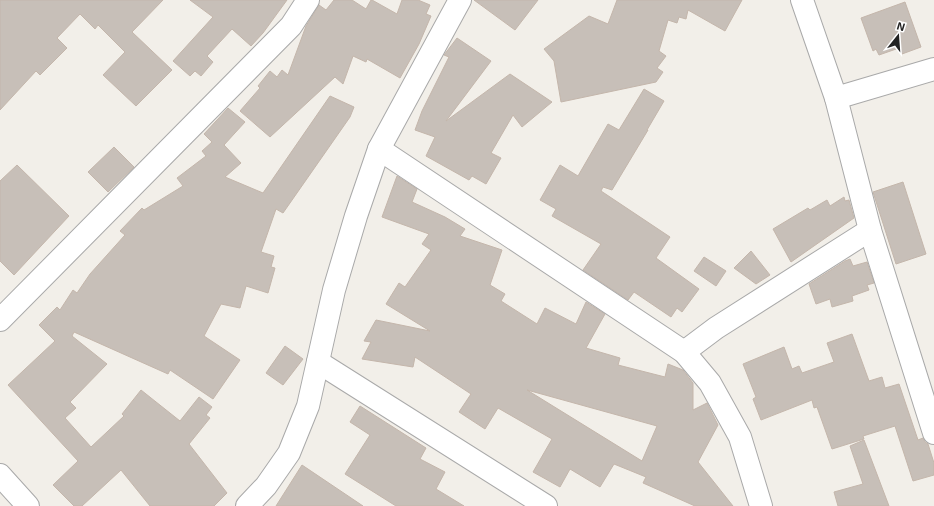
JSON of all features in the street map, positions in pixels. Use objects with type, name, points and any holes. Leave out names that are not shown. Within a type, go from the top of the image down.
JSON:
[{"type":"street","points":[[0,320],[291,26],[308,0]]},
{"type":"street","points":[[248,506],[266,486],[289,453],[308,406],[334,290],[356,216],[380,149],[460,0]]},
{"type":"street","points":[[802,0],[836,98],[870,230],[934,433]]},
{"type":"street","points":[[836,98],[934,69]]},
{"type":"street","points":[[380,149],[684,352],[710,383],[740,438],[761,506]]},
{"type":"street","points":[[684,352],[716,328],[870,230]]},
{"type":"street","points":[[318,362],[546,506]]},
{"type":"street","points":[[0,475],[28,506]]},
{"type":"building","points":[[0,0],[163,0],[132,32],[172,70],[136,106],[103,75],[125,52],[98,25],[95,29],[80,14],[57,38],[67,48],[40,75],[36,71],[0,110]]},
{"type":"building","points":[[190,0],[287,0],[263,33],[251,46],[232,29],[207,56],[213,62],[201,76],[195,71],[190,76],[173,61],[213,17]]},
{"type":"building","points":[[334,0],[352,0],[366,9],[372,0],[397,14],[402,0],[418,0],[430,5],[426,14],[431,16],[419,44],[400,78],[367,59],[366,62],[353,56],[343,84],[335,77],[270,137],[240,111],[260,88],[258,86],[270,71],[277,77],[282,70],[288,75],[306,26],[319,5],[326,10]]},
{"type":"building","points":[[474,0],[538,0],[515,30]]},
{"type":"building","points":[[617,0],[742,0],[725,31],[688,10],[686,19],[679,17],[677,23],[668,20],[659,51],[666,56],[657,68],[663,72],[656,82],[561,102],[554,61],[544,49],[589,16],[608,24]]},
{"type":"building","points":[[905,2],[921,47],[902,54],[899,48],[879,55],[876,49],[873,51],[861,18]]},
{"type":"building","points":[[457,38],[491,61],[446,121],[510,74],[552,102],[522,127],[513,115],[491,153],[501,158],[486,184],[472,176],[469,180],[426,156],[435,137],[415,130],[422,111],[449,57],[444,55]]},
{"type":"building","points":[[644,89],[664,101],[612,190],[603,187],[601,191],[670,237],[656,258],[699,289],[682,312],[677,308],[671,317],[634,292],[628,300],[583,270],[601,244],[552,216],[556,209],[540,200],[560,165],[578,176],[608,124],[619,130]]},
{"type":"building","points":[[330,96],[354,107],[350,117],[283,213],[276,209],[261,252],[274,256],[271,267],[275,268],[268,293],[246,286],[240,308],[221,304],[204,336],[240,360],[213,399],[170,370],[168,374],[74,332],[72,336],[107,364],[70,402],[76,408],[65,418],[91,447],[124,416],[122,414],[141,390],[180,421],[199,397],[212,407],[206,415],[210,418],[189,444],[227,493],[214,506],[150,506],[121,470],[82,506],[74,506],[53,485],[78,461],[8,385],[55,341],[39,325],[57,307],[60,310],[73,290],[77,293],[90,274],[125,235],[120,231],[142,208],[144,210],[183,186],[177,178],[206,156],[202,151],[212,142],[204,134],[228,108],[245,122],[224,145],[241,163],[225,177],[263,193]]},
{"type":"building","points":[[114,147],[134,167],[108,192],[88,172]]},
{"type":"building","points":[[17,165],[69,216],[14,275],[0,261],[0,181]]},
{"type":"building","points":[[397,176],[417,189],[412,202],[445,217],[465,229],[460,236],[502,250],[490,285],[505,294],[501,301],[537,324],[545,308],[576,324],[586,302],[605,314],[586,348],[620,358],[618,365],[665,377],[668,364],[683,370],[693,383],[693,410],[707,403],[718,425],[698,462],[733,506],[695,506],[643,483],[646,477],[614,464],[600,487],[570,469],[560,487],[533,472],[552,439],[498,408],[485,429],[459,412],[471,394],[415,357],[413,367],[362,359],[371,342],[364,341],[376,320],[430,331],[386,304],[399,283],[405,287],[431,250],[422,244],[429,234],[382,217]],"holes":[[[527,390],[657,426],[642,461]]]},
{"type":"building","points":[[903,182],[926,254],[896,264],[873,192]]},
{"type":"building","points":[[844,197],[845,201],[849,200],[854,218],[791,262],[773,229],[808,208],[810,210],[827,200],[830,206]]},
{"type":"building","points":[[751,251],[770,275],[756,284],[734,268]]},
{"type":"building","points":[[704,257],[726,271],[716,286],[694,271]]},
{"type":"building","points":[[850,259],[853,266],[867,262],[874,283],[867,285],[869,290],[852,296],[853,301],[832,307],[830,299],[816,304],[809,284]]},
{"type":"building","points":[[852,334],[869,381],[882,377],[885,388],[899,384],[918,440],[923,438],[928,444],[934,463],[934,475],[913,481],[895,426],[863,436],[864,439],[832,449],[817,407],[814,408],[812,400],[761,420],[753,399],[756,397],[743,364],[784,347],[792,369],[799,366],[802,373],[834,362],[827,343]]},
{"type":"building","points":[[285,346],[303,359],[283,385],[266,373]]},
{"type":"building","points":[[360,406],[426,448],[420,459],[445,472],[436,489],[464,506],[396,506],[345,474],[370,435],[350,422]]},
{"type":"building","points":[[864,440],[889,506],[838,506],[834,492],[863,484],[850,446]]},
{"type":"building","points":[[302,465],[363,506],[276,506]]}]
